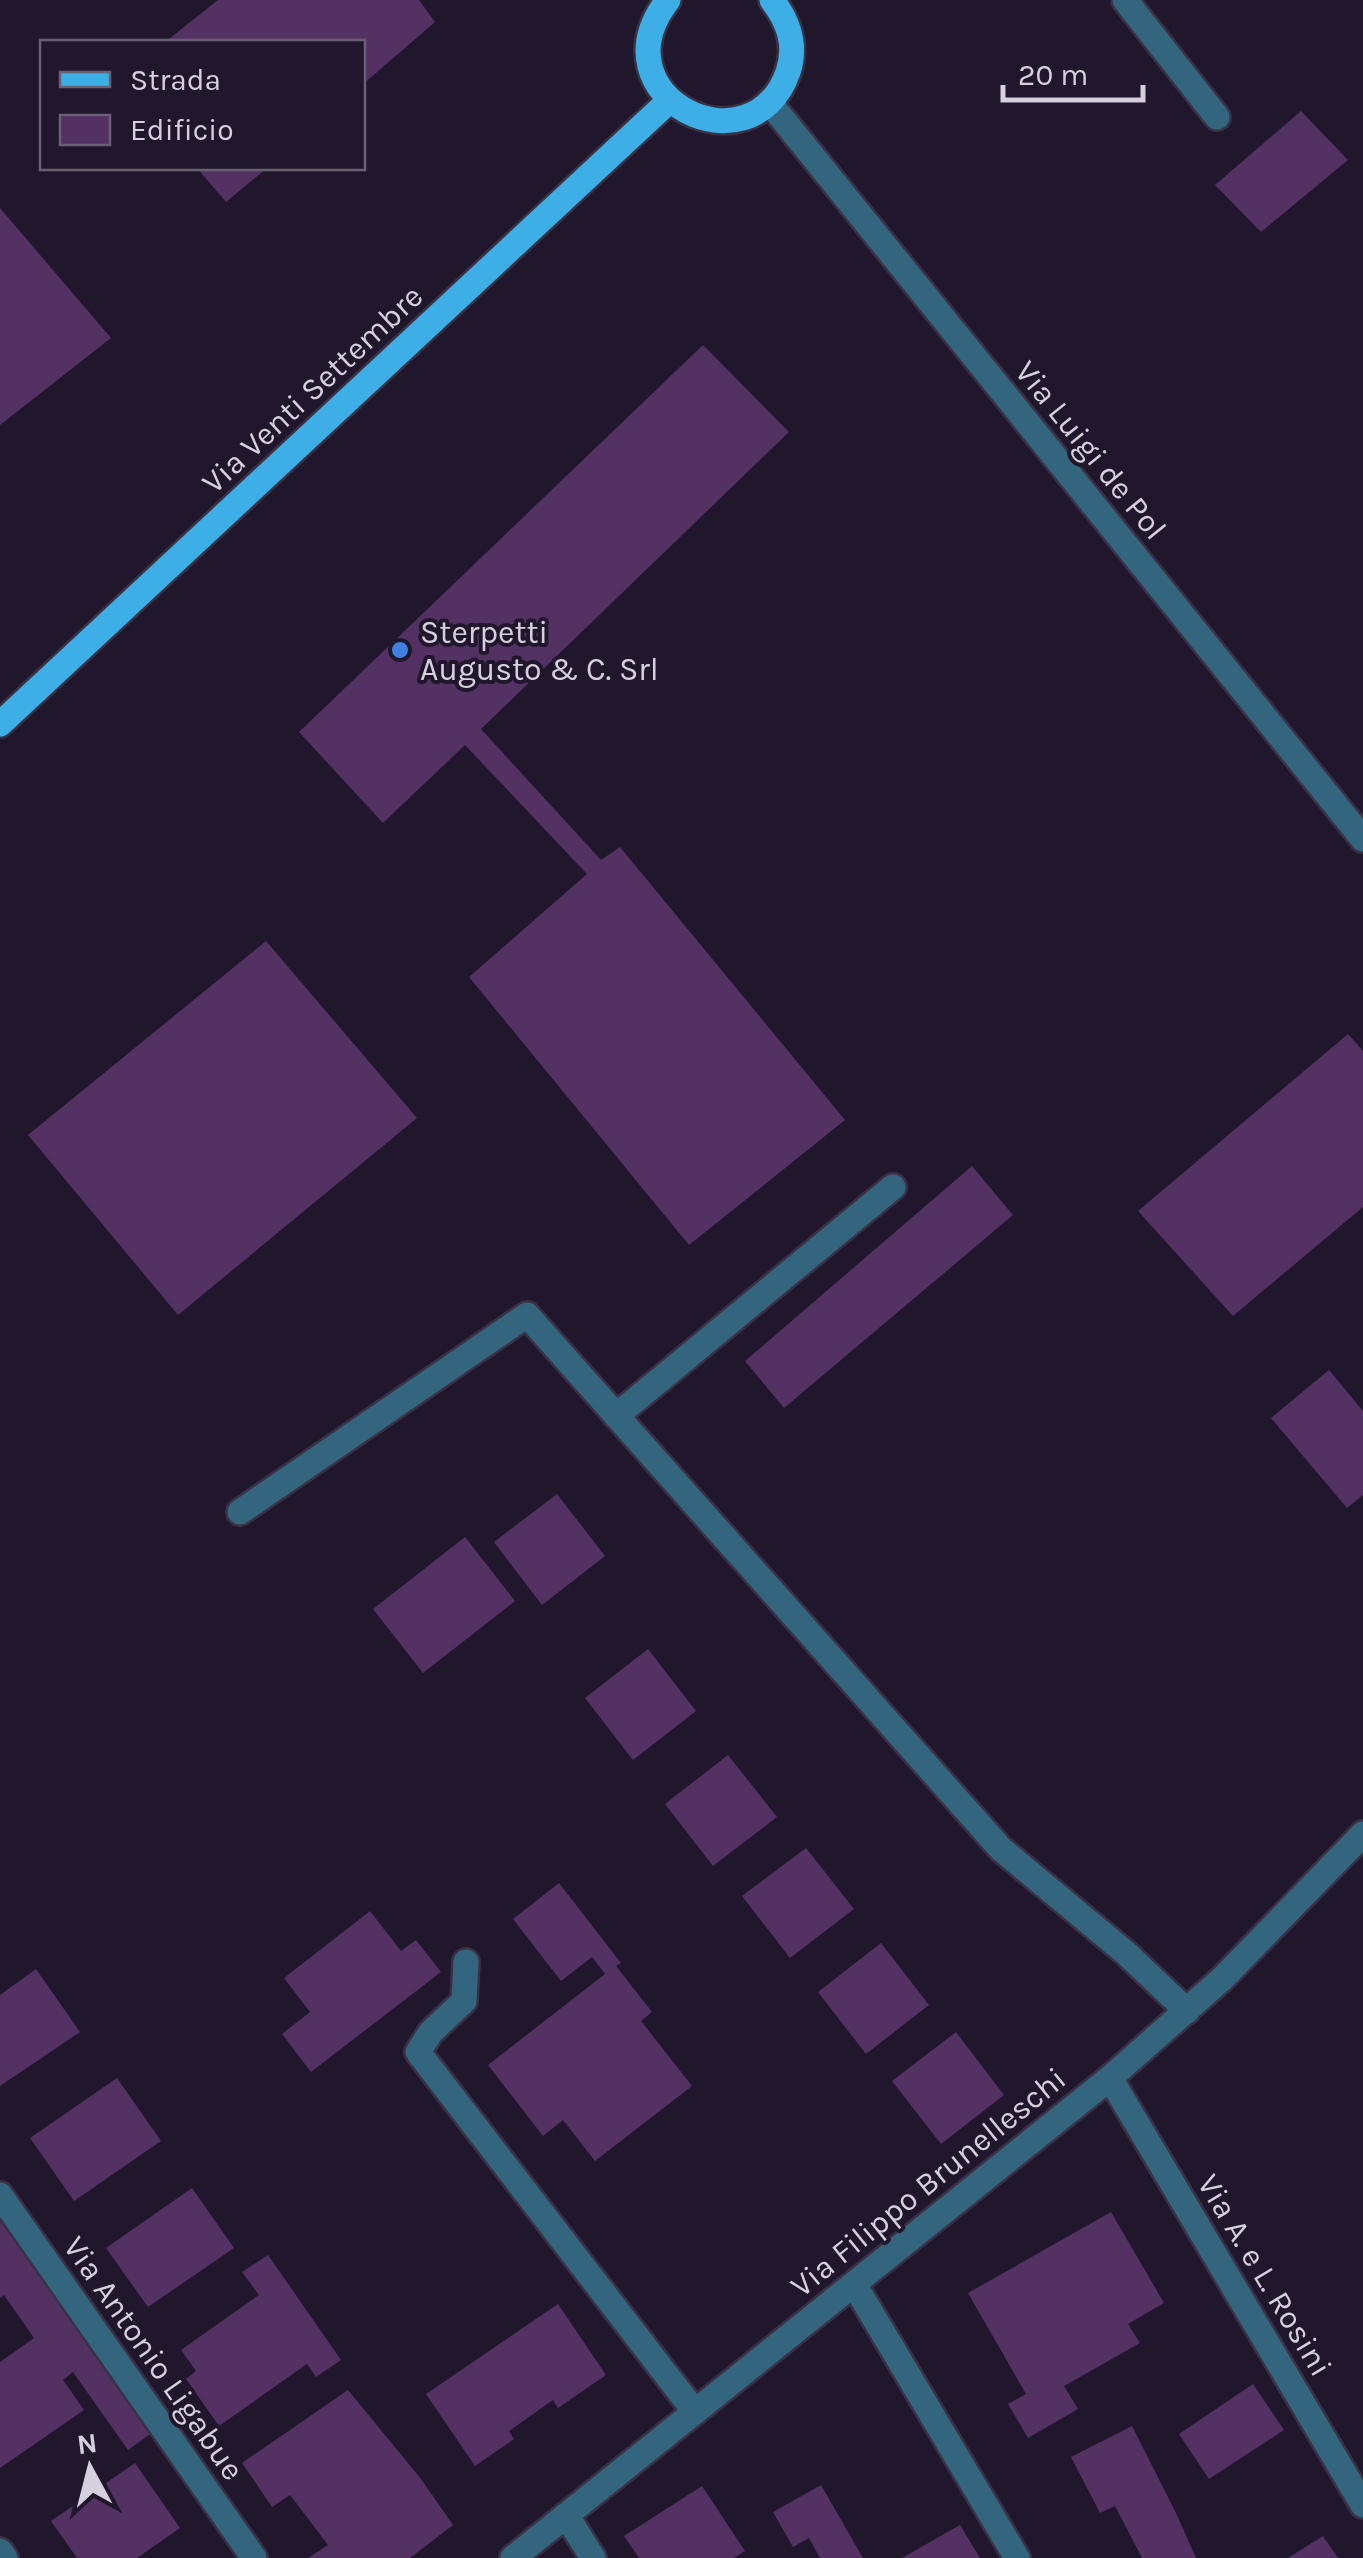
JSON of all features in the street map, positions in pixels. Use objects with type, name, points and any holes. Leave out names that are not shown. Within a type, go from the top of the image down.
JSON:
[{"type":"main road","points":[[668,0],[649,37],[648,60],[655,82],[669,101],[697,117],[730,121],[751,115],[784,85],[791,64],[792,41],[786,19],[773,0]]},
{"type":"main road","name":"Via Venti Settembre","points":[[0,724],[669,101]]},
{"type":"street","points":[[1125,0],[1218,117]]},
{"type":"street","name":"Via Luigi de Pol","points":[[769,102],[1363,839]]},
{"type":"street","points":[[616,1416],[893,1187]]},
{"type":"street","points":[[240,1512],[527,1315],[1001,1848],[1188,2011]]},
{"type":"street","name":"Via Filippo Brunelleschi","points":[[513,2558],[1110,2078],[1188,2011],[1363,1834]]},
{"type":"street","points":[[466,1962],[464,2001],[431,2032],[418,2052],[695,2412]]},
{"type":"street","name":"Via A. e L. Rosini","points":[[1110,2078],[1363,2505]]},
{"type":"street","name":"Via Antonio Ligabue","points":[[0,2194],[254,2558]]},
{"type":"street","points":[[854,2284],[1018,2558]]},
{"type":"street","points":[[566,2515],[593,2558]]},
{"type":"street","points":[[0,2550],[5,2558]]},
{"type":"building","points":[[218,0],[419,0],[435,22],[365,82],[365,40],[168,40]]},
{"type":"building","points":[[1301,111],[1348,160],[1261,232],[1215,185]]},
{"type":"building","points":[[199,170],[265,170],[226,202]]},
{"type":"building","points":[[0,208],[111,338],[0,425]]},
{"type":"building","points":[[703,345],[789,432],[481,729],[601,860],[620,847],[845,1120],[689,1245],[469,977],[587,874],[465,745],[383,823],[299,732]]},
{"type":"building","points":[[266,941],[417,1118],[178,1315],[28,1135]]},
{"type":"building","points":[[1348,1034],[1363,1051],[1363,1207],[1233,1316],[1138,1211]]},
{"type":"building","points":[[972,1166],[1013,1215],[784,1408],[745,1361]]},
{"type":"building","points":[[1329,1370],[1363,1411],[1363,1495],[1347,1508],[1271,1418]]},
{"type":"building","points":[[557,1494],[605,1556],[542,1605],[494,1542]]},
{"type":"building","points":[[465,1537],[515,1601],[423,1673],[373,1609]]},
{"type":"building","points":[[648,1649],[696,1711],[633,1760],[585,1698]]},
{"type":"building","points":[[728,1755],[777,1817],[713,1866],[665,1804]]},
{"type":"building","points":[[806,1848],[854,1909],[790,1958],[742,1896]]},
{"type":"building","points":[[559,1883],[621,1963],[616,1966],[652,2012],[641,2021],[692,2086],[595,2161],[563,2120],[543,2136],[488,2065],[605,1974],[592,1957],[561,1981],[513,1919]]},
{"type":"building","points":[[370,1911],[401,1951],[416,1940],[441,1972],[311,2072],[282,2034],[310,2012],[284,1978]]},
{"type":"building","points":[[881,1943],[929,2005],[866,2054],[818,1992]]},
{"type":"building","points":[[36,1969],[80,2032],[0,2086],[0,1995]]},
{"type":"building","points":[[956,2032],[1004,2095],[941,2144],[892,2081]]},
{"type":"building","points":[[117,2078],[161,2141],[74,2201],[30,2138]]},
{"type":"building","points":[[192,2188],[234,2248],[148,2307],[106,2248]]},
{"type":"building","points":[[1111,2212],[1164,2303],[1128,2324],[1140,2343],[1064,2386],[1078,2409],[1028,2438],[1008,2404],[1026,2394],[968,2293]]},
{"type":"building","points":[[0,2221],[153,2432],[128,2450],[73,2372],[63,2380],[84,2410],[0,2468],[0,2362],[34,2338],[4,2295],[0,2298]]},
{"type":"building","points":[[268,2255],[341,2360],[316,2377],[307,2364],[219,2426],[186,2379],[196,2371],[181,2350],[259,2295],[242,2272]]},
{"type":"building","points":[[558,2304],[606,2375],[558,2408],[553,2400],[509,2431],[514,2439],[475,2466],[426,2394]]},
{"type":"building","points":[[1253,2384],[1284,2430],[1209,2479],[1179,2434]]},
{"type":"building","points":[[348,2390],[453,2525],[410,2558],[308,2558],[328,2545],[290,2495],[272,2507],[242,2463]]},
{"type":"building","points":[[1132,2426],[1196,2558],[1142,2558],[1115,2506],[1100,2513],[1071,2457]]},
{"type":"building","points":[[135,2463],[180,2528],[137,2558],[77,2558],[51,2521]]},
{"type":"building","points":[[821,2485],[863,2558],[820,2558],[809,2538],[793,2547],[773,2512]]},
{"type":"building","points":[[702,2486],[745,2551],[734,2558],[639,2558],[624,2536]]},
{"type":"building","points":[[960,2525],[980,2558],[902,2558]]},
{"type":"building","points":[[1323,2536],[1338,2558],[1288,2558]]},
{"type":"place","name":"Sterpetti Augusto & C. Srl","points":[[400,650]]}]
